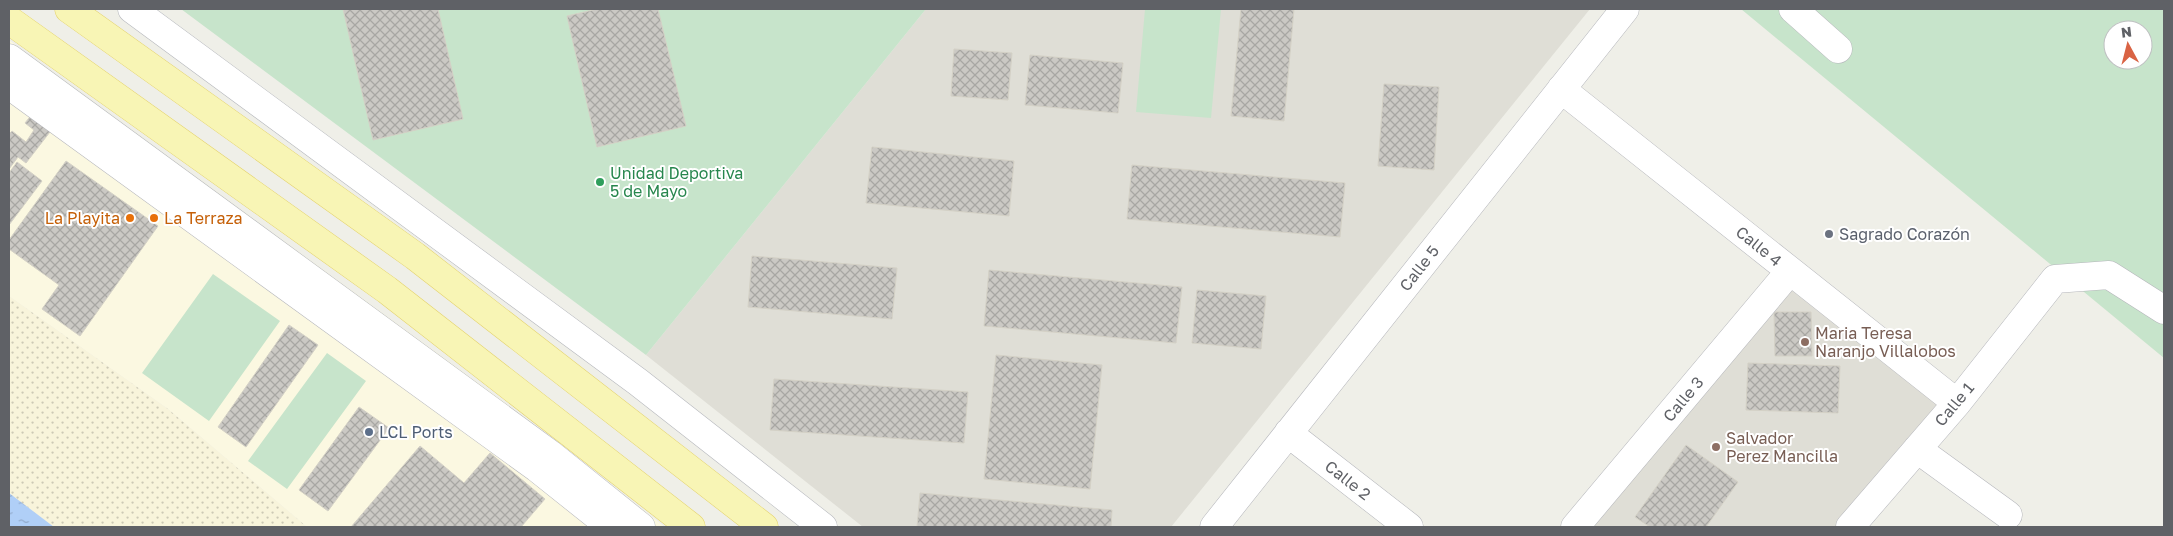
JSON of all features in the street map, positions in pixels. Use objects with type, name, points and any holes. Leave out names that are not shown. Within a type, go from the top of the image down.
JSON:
[{"type":"main road","points":[[69,9],[415,256],[764,527]]},
{"type":"main road","points":[[103,9],[119,44]]},
{"type":"main road","points":[[9,20],[387,290],[691,527]]},
{"type":"street","points":[[132,9],[638,382],[823,527]]},
{"type":"street","name":"Calle 5","points":[[1214,527],[1624,9]]},
{"type":"street","points":[[1793,9],[1838,49]]},
{"type":"street","points":[[9,58],[550,454],[641,527]]},
{"type":"street","points":[[9,86],[537,468],[610,527]]},
{"type":"street","name":"Calle 4","points":[[1561,89],[1957,403]]},
{"type":"street","name":"Calle 3","points":[[1576,527],[1790,271]]},
{"type":"street","name":"Calle 1","points":[[1850,527],[1957,403],[2055,279],[2109,275],[2164,310]]},
{"type":"street","name":"Calle 2","points":[[1288,433],[1409,527]]},
{"type":"street","points":[[1917,449],[2008,515]]},
{"type":"shaded area","points":[[926,9],[1590,9],[1171,527],[863,527],[646,355]]},
{"type":"shaded area","points":[[9,40],[541,429],[665,527],[307,527],[168,409],[9,296]]},
{"type":"shaded area","points":[[1791,281],[1948,403],[1840,527],[1588,527]]},
{"type":"green space","name":"Unidad Deportiva 5 de Mayo","points":[[181,9],[926,9],[646,355]]},
{"type":"green space","points":[[1145,9],[1221,9],[1211,118],[1136,112]]},
{"type":"green space","points":[[1741,9],[2164,9],[2164,358]]},
{"type":"green space","points":[[213,274],[280,321],[209,421],[142,373]]},
{"type":"green space","points":[[327,353],[366,381],[287,489],[248,461]]},
{"type":"sand","points":[[9,296],[168,409],[307,527],[54,527],[9,493]]},
{"type":"water","points":[[9,493],[54,527],[9,527]]},
{"type":"building","points":[[343,9],[438,9],[463,119],[373,140]]},
{"type":"building","points":[[597,9],[658,9],[686,126],[597,147],[567,16]]},
{"type":"building","points":[[1241,9],[1294,9],[1284,121],[1231,116]]},
{"type":"building","points":[[954,49],[1012,53],[1008,100],[951,96]]},
{"type":"building","points":[[1030,55],[1123,63],[1118,113],[1025,105]]},
{"type":"building","points":[[1384,84],[1439,87],[1434,170],[1378,166]]},
{"type":"building","points":[[33,113],[53,128],[26,163],[18,157],[9,169],[9,134],[12,131],[26,142],[34,130],[25,123]]},
{"type":"building","points":[[872,147],[1014,161],[1009,216],[866,203]]},
{"type":"building","points":[[66,161],[158,226],[80,336],[42,309],[59,285],[9,249],[9,240]]},
{"type":"building","points":[[17,162],[42,181],[9,225],[9,173]]},
{"type":"building","points":[[1132,165],[1345,183],[1340,237],[1127,219]]},
{"type":"building","points":[[752,256],[897,268],[892,319],[748,307]]},
{"type":"building","points":[[989,270],[1182,287],[1176,343],[984,326]]},
{"type":"building","points":[[1197,290],[1266,296],[1261,349],[1192,343]]},
{"type":"building","points":[[1774,312],[1811,312],[1812,356],[1775,356]]},
{"type":"building","points":[[289,325],[318,345],[246,447],[218,427]]},
{"type":"building","points":[[996,355],[1102,365],[1090,489],[984,479]]},
{"type":"building","points":[[1748,363],[1840,366],[1838,413],[1746,410]]},
{"type":"building","points":[[774,379],[968,392],[964,443],[770,430]]},
{"type":"building","points":[[359,407],[389,428],[328,511],[299,490]]},
{"type":"building","points":[[1686,445],[1738,482],[1706,527],[1650,527],[1635,517]]},
{"type":"building","points":[[420,446],[464,483],[490,453],[545,499],[521,527],[351,527]]},
{"type":"building","points":[[920,493],[1112,510],[1111,527],[917,527]]},
{"type":"place","name":"Unidad Deportiva 5 de Mayo","points":[[600,182]]},
{"type":"place","name":"La Playita","points":[[130,218]]},
{"type":"place","name":"La Terraza","points":[[154,218]]},
{"type":"place","name":"Sagrado Corazón","points":[[1829,234]]},
{"type":"place","name":"Maria Teresa Naranjo Villalobos","points":[[1805,342]]},
{"type":"place","name":"LCL Ports","points":[[369,432]]},
{"type":"place","name":"Salvador Perez Mancilla","points":[[1716,447]]}]
